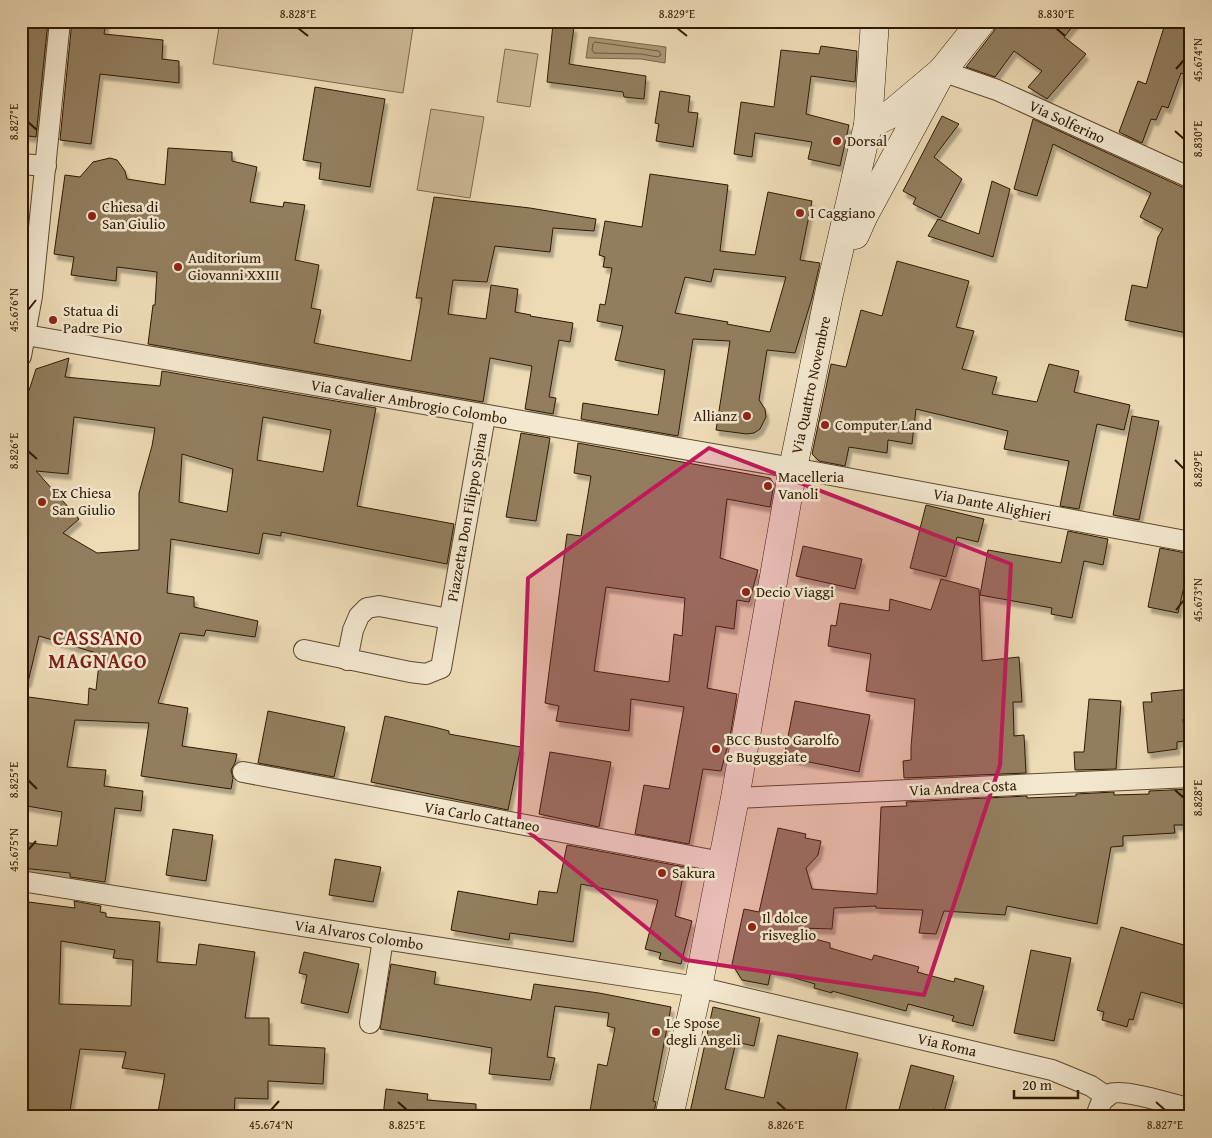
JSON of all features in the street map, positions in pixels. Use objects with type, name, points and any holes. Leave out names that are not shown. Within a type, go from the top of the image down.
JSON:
[{"type":"main road","name":"Via Quattro Novembre","points":[[669,1117],[698,987],[735,798],[793,468],[829,294],[868,125],[875,21]]},
{"type":"main road","points":[[829,294],[864,215],[942,71],[982,21]]},
{"type":"main road","points":[[868,125],[891,114],[942,71]]},
{"type":"street","points":[[21,356],[32,296],[60,21]]},
{"type":"street","name":"Via Solferino","points":[[942,71],[997,90],[1191,178]]},
{"type":"street","points":[[21,164],[46,166]]},
{"type":"street","name":"Via Cavalier Ambrogio Colombo","points":[[26,335],[793,468]]},
{"type":"street","name":"Piazzetta Don Filippo Spina","points":[[304,650],[347,660],[426,674],[441,668],[485,416]]},
{"type":"street","name":"Via Dante Alighieri","points":[[793,468],[1191,542]]},
{"type":"street","name":"Piazzetta Don Filippo Spina","points":[[347,660],[353,630],[359,616],[367,608],[379,606],[449,619]]},
{"type":"street","name":"Via Carlo Cattaneo","points":[[243,772],[722,862]]},
{"type":"street","name":"Via Andrea Costa","points":[[735,798],[1191,778]]},
{"type":"street","name":"Via Alvaros Colombo","points":[[21,881],[698,987]]},
{"type":"street","points":[[370,1023],[383,939]]},
{"type":"street","name":"Via Roma","points":[[698,987],[1052,1070],[1082,1082],[1107,1097]]},
{"type":"street","points":[[1096,1117],[1100,1104],[1107,1097],[1121,1092],[1191,1109]]},
{"type":"highlighted area","points":[[709,448],[1011,564],[1000,765],[924,995],[686,960],[519,824],[528,578]]},
{"type":"shaded area","points":[[220,21],[414,21],[403,93],[213,64]]},
{"type":"shaded area","points":[[505,49],[538,54],[530,107],[497,102]]},
{"type":"shaded area","points":[[431,109],[484,117],[470,198],[417,190]]},
{"type":"water","points":[[589,37],[666,47],[665,63],[641,59],[586,58]]},
{"type":"building","points":[[23,21],[48,21],[36,137],[21,135],[21,30]]},
{"type":"building","points":[[72,21],[106,21],[104,34],[163,40],[162,59],[179,61],[179,83],[100,74],[91,144],[60,140]]},
{"type":"building","points":[[999,21],[1077,21],[1064,37],[1086,54],[1047,99],[1028,87],[1042,71],[1014,51],[995,77],[966,67],[994,31]]},
{"type":"building","points":[[1166,21],[1191,21],[1191,51],[1168,108],[1162,106],[1156,120],[1151,119],[1142,143],[1119,132],[1138,81],[1146,84]]},
{"type":"building","points":[[553,24],[574,27],[569,64],[646,76],[644,99],[624,97],[623,92],[547,82]]},
{"type":"building","points":[[821,46],[857,51],[855,82],[811,76],[806,114],[849,125],[840,166],[808,159],[812,142],[755,133],[752,157],[734,154],[741,102],[774,107],[781,50],[819,54]]},
{"type":"building","points":[[315,87],[385,99],[370,187],[319,179],[321,163],[303,160]]},
{"type":"building","points":[[660,91],[690,96],[688,112],[698,113],[693,147],[656,141],[659,124],[655,123]]},
{"type":"building","points":[[942,116],[959,124],[934,157],[962,179],[941,218],[913,204],[916,198],[903,191]]},
{"type":"building","points":[[1033,119],[1191,191],[1191,334],[1125,320],[1132,285],[1147,288],[1158,237],[1163,229],[1140,217],[1151,193],[1053,144],[1037,196],[1014,189]]},
{"type":"building","points":[[168,148],[232,152],[232,161],[257,167],[250,202],[283,207],[284,202],[305,205],[295,260],[319,265],[311,308],[321,310],[314,343],[411,361],[422,298],[416,298],[434,197],[530,208],[596,219],[594,231],[553,228],[550,252],[495,246],[487,282],[453,280],[448,314],[486,319],[491,285],[518,289],[515,312],[573,323],[570,342],[559,340],[549,397],[556,398],[553,414],[525,409],[532,366],[490,358],[483,402],[148,344],[153,305],[155,305],[157,272],[117,267],[116,281],[71,275],[74,257],[54,254],[65,175],[80,177],[93,162],[110,158],[117,160],[125,171],[127,179],[165,185]]},
{"type":"building","points":[[650,174],[728,185],[720,251],[755,255],[768,192],[812,201],[800,260],[820,263],[812,298],[795,353],[767,350],[759,400],[765,409],[766,417],[760,429],[754,433],[747,434],[716,430],[730,341],[693,339],[678,436],[581,419],[583,403],[658,415],[665,370],[615,360],[623,326],[597,321],[600,304],[605,305],[612,268],[603,267],[605,257],[599,255],[605,221],[642,227]],"holes":[[[714,269],[786,277],[770,332],[727,324],[728,322],[675,313],[685,277],[711,282]]]},
{"type":"building","points":[[992,181],[1010,189],[993,257],[928,236],[938,219],[979,234]]},
{"type":"building","points":[[897,261],[969,281],[956,327],[974,331],[962,369],[997,377],[992,394],[1037,402],[1049,364],[1079,371],[1074,392],[1130,405],[1124,430],[1097,424],[1079,509],[1060,506],[1069,461],[1004,449],[1008,431],[916,409],[912,444],[888,440],[887,453],[849,447],[845,466],[819,461],[812,454],[831,364],[846,367],[861,310],[882,316]]},
{"type":"building","points":[[69,358],[65,377],[160,386],[162,371],[376,408],[357,506],[454,524],[447,564],[281,532],[281,536],[263,533],[259,554],[171,539],[167,593],[194,597],[194,607],[258,621],[255,637],[206,630],[204,636],[180,633],[158,703],[188,708],[182,746],[237,754],[231,770],[233,778],[231,789],[141,776],[149,723],[75,720],[67,767],[106,770],[104,786],[143,791],[141,811],[115,808],[105,882],[70,877],[70,873],[21,868],[21,842],[57,846],[62,812],[21,805],[21,696],[88,705],[89,688],[96,690],[100,654],[39,636],[28,682],[21,681],[21,415],[36,369]],"holes":[[[74,417],[155,428],[139,493],[139,550],[97,553],[63,533],[79,519],[36,471],[68,474]],[[263,417],[331,430],[323,472],[257,460]],[[182,454],[233,469],[227,512],[179,502]]]},
{"type":"building","points":[[1132,416],[1159,421],[1139,520],[1113,515]]},
{"type":"building","points":[[521,433],[550,438],[536,521],[506,517]]},
{"type":"building","points":[[578,443],[770,478],[774,484],[770,507],[727,499],[720,558],[758,570],[749,602],[737,600],[734,629],[716,626],[707,688],[737,694],[730,737],[721,771],[703,769],[689,844],[635,834],[644,785],[669,789],[684,707],[631,699],[629,731],[556,721],[559,706],[545,703],[567,534],[581,536],[591,476],[574,473]],"holes":[[[606,587],[685,598],[682,636],[674,634],[669,682],[594,671]]]},
{"type":"building","points":[[926,505],[984,519],[978,542],[957,537],[946,577],[910,568]]},
{"type":"building","points":[[1068,531],[1108,539],[1103,565],[1084,561],[1072,618],[1051,614],[1052,608],[980,595],[988,550],[1061,563]]},
{"type":"building","points":[[803,546],[862,559],[855,589],[796,576]]},
{"type":"building","points":[[1160,548],[1191,554],[1191,583],[1185,582],[1178,613],[1148,607]]},
{"type":"building","points":[[941,579],[979,589],[982,661],[1019,657],[1022,702],[1013,702],[1014,736],[1024,735],[1026,773],[904,778],[903,761],[911,760],[915,699],[866,691],[871,654],[828,646],[831,625],[836,626],[840,603],[889,611],[890,599],[931,610]]},
{"type":"building","points":[[1191,689],[1191,718],[1183,719],[1185,741],[1177,742],[1177,749],[1148,753],[1143,702],[1152,702],[1151,693]]},
{"type":"building","points":[[1089,699],[1121,701],[1116,769],[1075,770],[1074,752],[1084,752]]},
{"type":"building","points":[[795,701],[870,715],[859,772],[784,757]]},
{"type":"building","points":[[268,711],[345,727],[334,777],[258,763]]},
{"type":"building","points":[[385,716],[449,731],[449,734],[521,747],[508,810],[371,782]]},
{"type":"building","points":[[550,752],[611,762],[599,827],[539,814]]},
{"type":"building","points":[[1191,789],[1191,825],[1174,825],[1175,833],[1123,836],[1123,846],[1111,847],[1097,924],[1007,906],[1005,915],[944,911],[936,934],[919,933],[923,910],[876,908],[876,906],[834,908],[832,929],[801,928],[800,935],[830,943],[830,948],[872,960],[874,955],[919,967],[917,972],[954,982],[955,978],[984,986],[973,1026],[952,1021],[954,1016],[908,1004],[906,1011],[832,991],[832,993],[814,988],[815,984],[771,971],[768,985],[742,980],[732,964],[744,909],[759,912],[778,828],[806,834],[805,838],[821,841],[818,855],[806,868],[812,889],[877,894],[881,807],[907,806],[906,802],[1027,796],[1027,798],[1076,796],[1076,794],[1114,792],[1114,795],[1149,794],[1149,791]]},
{"type":"building","points":[[173,829],[213,835],[206,881],[166,875]]},
{"type":"building","points":[[567,845],[685,867],[675,916],[692,921],[681,964],[659,959],[661,953],[645,949],[658,900],[581,884],[573,942],[510,933],[509,940],[451,930],[458,891],[537,905],[539,891],[557,893]]},
{"type":"building","points":[[335,859],[381,867],[373,902],[329,895]]},
{"type":"building","points":[[21,901],[75,908],[74,901],[101,906],[100,912],[106,913],[106,917],[160,922],[157,962],[196,965],[199,944],[255,952],[245,1018],[269,1018],[269,1045],[325,1048],[323,1084],[268,1081],[268,1099],[235,1098],[234,1117],[157,1117],[165,1074],[122,1068],[126,1052],[80,1049],[69,1117],[21,1117]],"holes":[[[61,941],[115,950],[113,958],[133,960],[131,1006],[59,1004]]]},
{"type":"building","points":[[1121,927],[1191,947],[1191,1006],[1141,992],[1133,1020],[1129,1019],[1127,1027],[1102,1020],[1104,1012],[1097,1010]]},
{"type":"building","points":[[1031,950],[1071,958],[1054,1041],[1014,1033]]},
{"type":"building","points":[[304,952],[359,964],[348,1013],[301,1003],[307,975],[299,973]]},
{"type":"building","points":[[391,964],[436,972],[434,984],[531,1000],[534,984],[599,993],[671,1007],[653,1101],[656,1102],[653,1117],[589,1117],[598,1064],[607,1066],[615,1028],[607,1026],[609,1013],[555,1006],[547,1057],[555,1058],[550,1080],[489,1074],[492,1048],[380,1029]]},
{"type":"building","points":[[713,1007],[760,1018],[754,1046],[736,1042],[725,1089],[764,1098],[778,1035],[858,1053],[844,1117],[689,1117]]},
{"type":"building","points":[[911,1065],[954,1076],[944,1112],[933,1109],[932,1117],[897,1117]]},
{"type":"building","points":[[386,1089],[428,1094],[427,1100],[476,1104],[476,1117],[383,1117]]},
{"type":"place","name":"Dorsal","points":[[837,141]]},
{"type":"place","name":"I Caggiano","points":[[800,213]]},
{"type":"place","name":"Chiesa di San Giulio","points":[[92,216]]},
{"type":"place","name":"Auditorium Giovanni XXIII","points":[[178,267]]},
{"type":"place","name":"Statua di Padre Pio","points":[[53,320]]},
{"type":"place","name":"Allianz","points":[[747,416]]},
{"type":"place","name":"Computer Land","points":[[825,425]]},
{"type":"place","name":"Macelleria Vanoli","points":[[768,486]]},
{"type":"place","name":"Ex Chiesa San Giulio","points":[[42,502]]},
{"type":"place","name":"Decio Viaggi","points":[[746,592]]},
{"type":"place","name":"BCC Busto Garolfo e Buguggiate","points":[[716,749]]},
{"type":"place","name":"Sakura","points":[[662,873]]},
{"type":"place","name":"Il dolce risveglio","points":[[752,927]]},
{"type":"place","name":"Le Spose degli Angeli","points":[[656,1032]]},
{"type":"district","name":"CASSANO MAGNAGO","points":[[98,650]]}]
